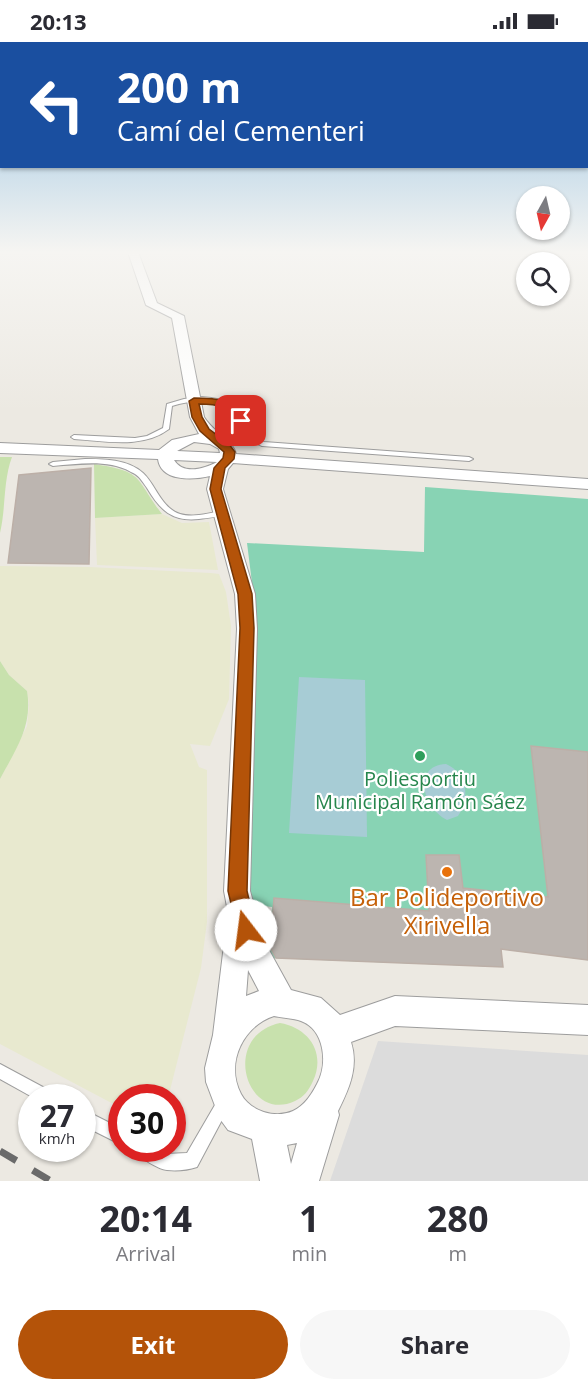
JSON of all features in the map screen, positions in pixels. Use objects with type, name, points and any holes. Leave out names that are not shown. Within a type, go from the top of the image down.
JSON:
[{"type":"street","points":[[152,305],[177,316],[197,417],[223,456],[215,489],[245,594],[247,628],[237,891],[240,912],[259,962],[281,1001]]},
{"type":"street","points":[[166,460],[197,417]]},
{"type":"street","points":[[135,453],[193,438],[223,456]]},
{"type":"street","points":[[0,448],[135,453],[166,460],[223,456],[588,484]]},
{"type":"street","points":[[166,460],[176,471],[200,474],[223,456]]},
{"type":"street","points":[[188,474],[215,489]]},
{"type":"street","points":[[227,1041],[240,912]]},
{"type":"street","points":[[302,1181],[323,1115],[334,1096],[340,1075],[339,1054],[333,1033],[322,1018],[307,1007],[291,1001],[257,1006],[241,1017],[222,1054],[221,1077],[226,1098],[237,1115],[251,1127],[268,1134],[288,1135],[307,1128],[323,1115]]},
{"type":"street","points":[[333,1033],[395,1011],[588,1020]]},
{"type":"street","points":[[268,1134],[277,1181]]},
{"type":"lane","points":[[74,437],[149,438],[166,429],[169,405],[214,401],[233,408],[249,436],[262,444],[469,459]]},
{"type":"lane","points":[[53,464],[95,461],[126,466],[143,476],[172,515],[195,518],[222,513]]},
{"type":"lane","points":[[0,1071],[24,1084]]},
{"type":"lane","points":[[186,1161],[191,1161],[226,1098]]},
{"type":"green space","points":[[0,457],[12,457],[7,475],[0,533]]},
{"type":"green space","points":[[94,464],[122,470],[137,478],[162,514],[95,518]]},
{"type":"green space","name":"Poliesportiu Municipal Ramón Sáez","points":[[425,487],[588,499],[588,960],[501,949],[503,967],[270,958],[272,907],[249,904],[255,607],[247,543],[424,552]]},
{"type":"green space","points":[[162,514],[182,523],[209,522],[218,570],[97,565],[95,518]]},
{"type":"green space","points":[[0,566],[89,567],[219,574],[226,592],[231,626],[229,699],[210,746],[190,744],[199,767],[207,770],[207,922],[201,968],[172,1084],[108,1084],[108,1101],[96,1095],[96,1084],[76,1084],[0,1044],[0,779],[27,726],[29,704],[27,691],[9,675],[0,661]]},
{"type":"green space","points":[[0,661],[9,675],[27,691],[28,715],[22,737],[0,779]]},
{"type":"green space","points":[[280,1023],[299,1030],[307,1036],[316,1052],[317,1071],[306,1093],[295,1101],[278,1105],[264,1100],[253,1090],[247,1076],[245,1059],[250,1044],[261,1031]]},
{"type":"shaded area","points":[[378,1041],[588,1055],[588,1181],[330,1181]]},
{"type":"water","points":[[299,677],[365,680],[367,837],[289,833]]},
{"type":"water","points":[[446,764],[459,774],[465,787],[462,809],[458,816],[447,820],[432,806],[424,788],[428,772],[435,766]]},
{"type":"building","points":[[91,468],[89,564],[8,563],[19,475]]},
{"type":"building","points":[[531,746],[588,752],[588,960],[501,949],[503,967],[276,958],[270,947],[274,898],[429,911],[426,855],[459,855],[463,888],[548,897]]},
{"type":"railway","points":[[0,1151],[51,1181]]},
{"type":"place","name":"Poliesportiu Municipal Ramón Sáez","points":[[420,756]]},
{"type":"place","name":"Bar Polideportivo Xirivella","points":[[447,872]]},
{"type":"route","points":[[241,421],[233,408],[214,401],[194,401],[197,417],[205,431],[226,446],[229,452],[228,459],[220,468],[215,489],[245,594],[247,628],[237,891],[246,930]]}]
